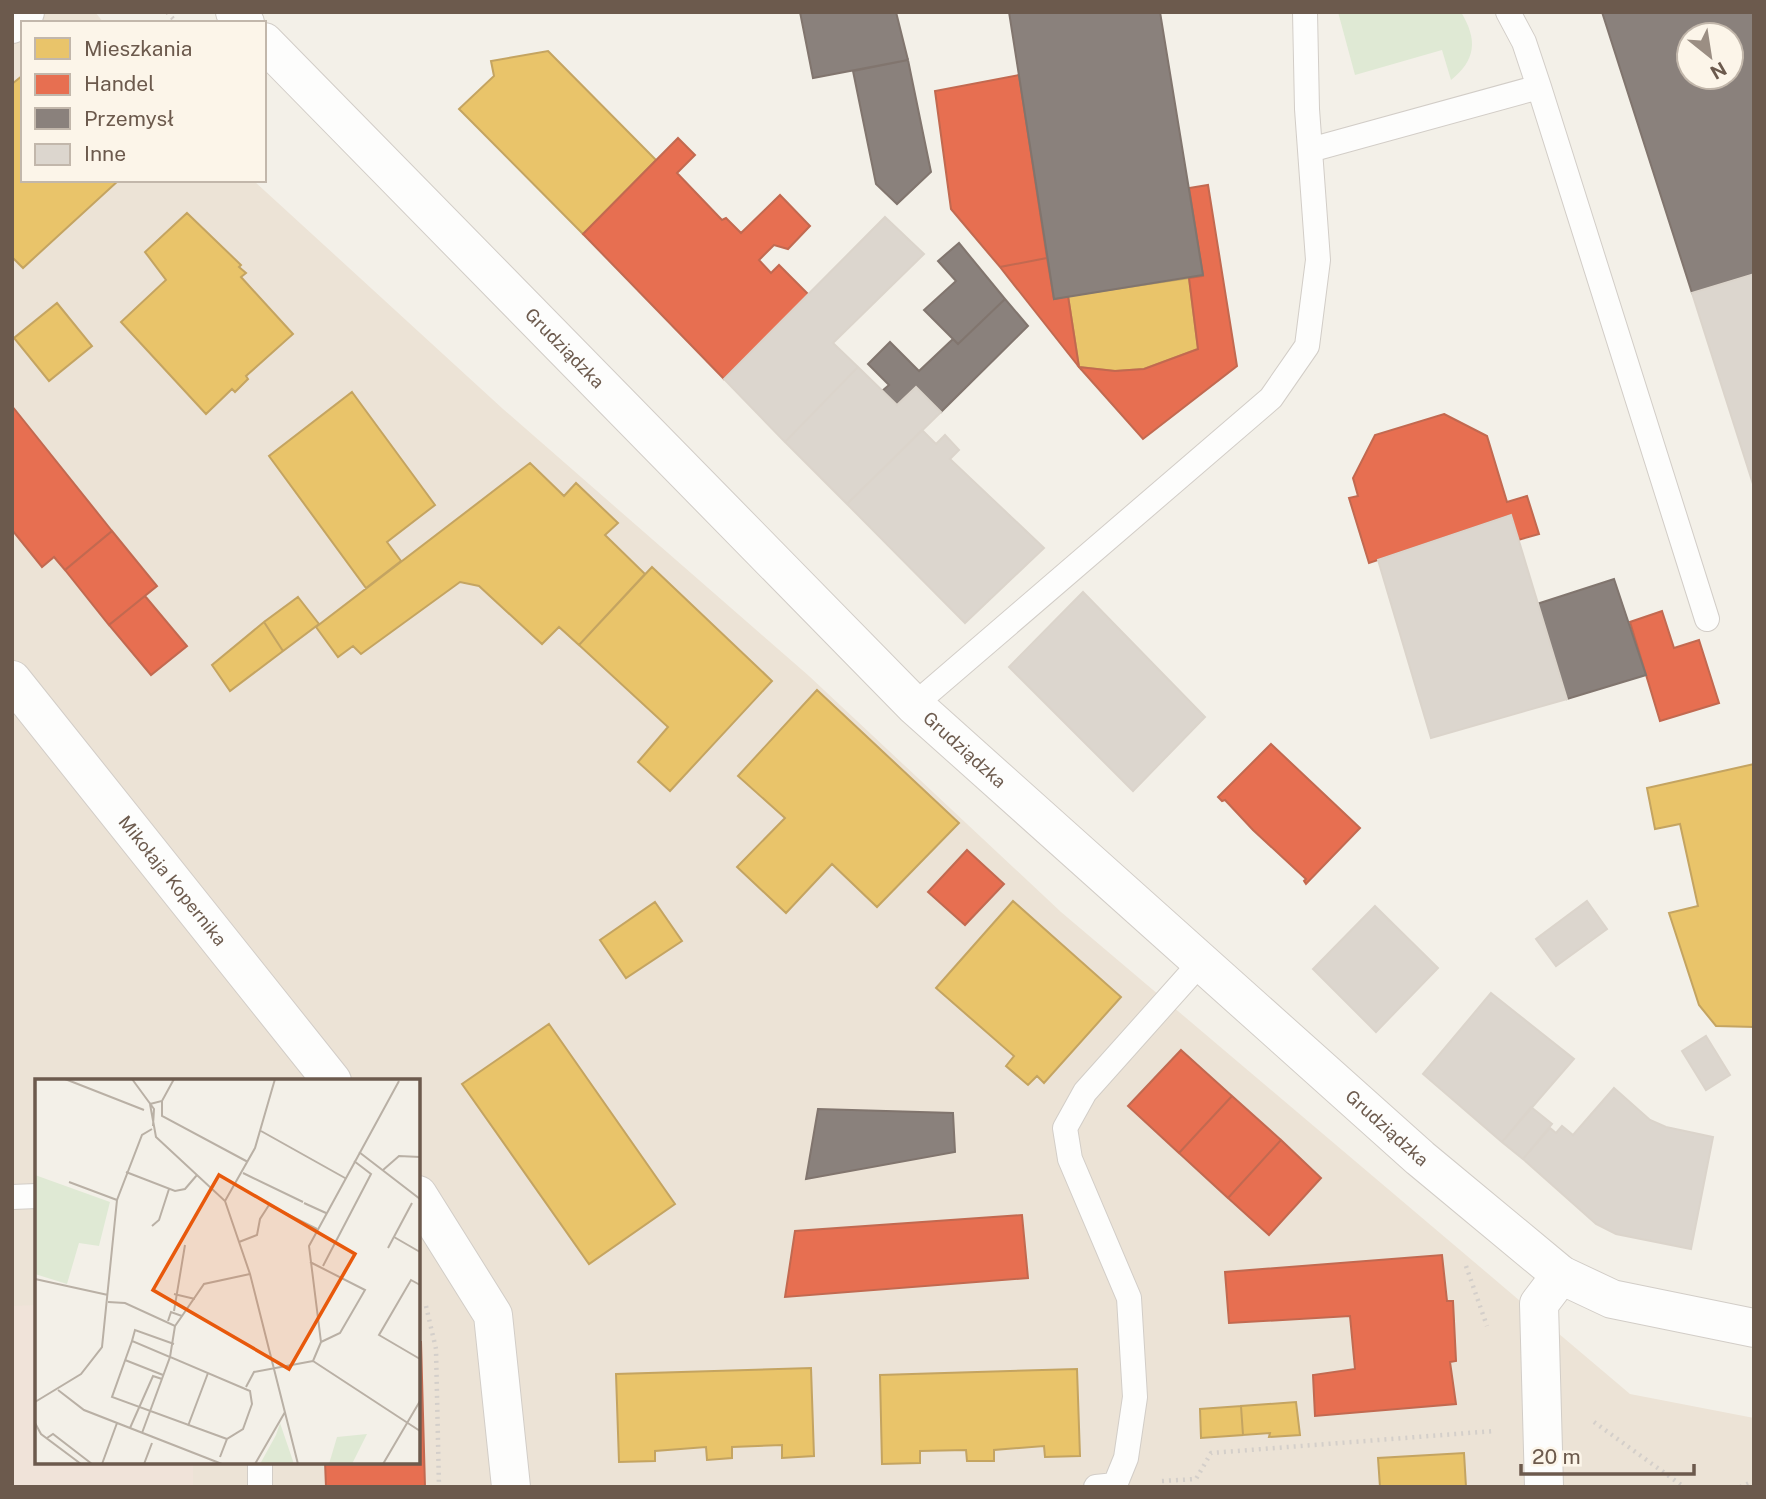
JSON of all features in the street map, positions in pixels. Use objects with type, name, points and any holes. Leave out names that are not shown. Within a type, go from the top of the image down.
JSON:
[{"type":"street","points":[[12,24],[25,12]]},
{"type":"street","name":"Grudziądzka","points":[[266,45],[914,705],[1420,1158],[1561,1275],[1612,1298],[1754,1328]]},
{"type":"street","name":"Mikołaja Kopernika","points":[[12,680],[330,1079]]},
{"type":"street","points":[[420,1198],[493,1315],[511,1487]]},
{"type":"street","points":[[1544,1487],[1539,1304],[1561,1275]]},
{"type":"lane","points":[[914,705],[1271,398],[1307,346],[1318,260],[1310,150],[1305,12]]},
{"type":"lane","points":[[1508,12],[1524,42],[1539,86],[1707,619]]},
{"type":"lane","points":[[1310,150],[1539,86]]},
{"type":"lane","points":[[1105,1486],[1126,1458],[1135,1397],[1129,1298],[1070,1159],[1065,1128],[1085,1092],[1202,961]]},
{"type":"lane","points":[[12,1196],[35,1196]]},
{"type":"lane","points":[[260,1464],[260,1487]]},
{"type":"path","points":[[424,1298],[436,1349],[439,1487]]},
{"type":"path","points":[[1105,1486],[1196,1479],[1211,1453],[1495,1431]]},
{"type":"path","points":[[1740,1487],[1754,1481]]},
{"type":"shaded area","points":[[12,12],[95,12],[102,21],[21,21],[21,182],[255,182],[503,409],[809,676],[1061,912],[1630,1394],[1754,1418],[1754,1487],[12,1487]]},
{"type":"shaded area","points":[[35,1305],[35,1464],[193,1464],[193,1487],[12,1487],[12,1306]]},
{"type":"green space","points":[[1338,12],[1461,12],[1472,41],[1470,57],[1451,80],[1442,50],[1355,75]]},
{"type":"building: Mieszkania","points":[[548,51],[656,160],[583,234],[459,109],[494,76],[491,61]]},
{"type":"building: Mieszkania","points":[[21,77],[21,182],[117,182],[23,268],[12,257],[12,84]]},
{"type":"building: Mieszkania","points":[[187,213],[241,265],[239,267],[246,273],[241,277],[293,334],[246,376],[248,379],[235,392],[232,389],[206,414],[121,322],[166,280],[145,252]]},
{"type":"building: Mieszkania","points":[[1189,278],[1198,349],[1144,369],[1115,371],[1079,367],[1068,296]]},
{"type":"building: Mieszkania","points":[[57,303],[92,346],[49,381],[14,338]]},
{"type":"building: Mieszkania","points":[[352,392],[435,505],[387,542],[401,561],[366,588],[269,456]]},
{"type":"building: Mieszkania","points":[[530,463],[564,496],[576,483],[618,523],[605,535],[645,574],[579,645],[559,627],[542,644],[479,586],[460,582],[361,654],[353,646],[338,657],[316,627]]},
{"type":"building: Mieszkania","points":[[652,567],[772,681],[670,791],[638,762],[668,727],[579,645]]},
{"type":"building: Mieszkania","points":[[298,597],[319,624],[283,651],[264,622]]},
{"type":"building: Mieszkania","points":[[264,622],[283,651],[230,691],[212,665]]},
{"type":"building: Mieszkania","points":[[817,690],[959,823],[877,907],[832,864],[786,913],[737,867],[785,818],[738,776]]},
{"type":"building: Mieszkania","points":[[1754,764],[1754,1027],[1716,1026],[1699,1005],[1669,913],[1698,906],[1680,824],[1655,829],[1647,788]]},
{"type":"building: Mieszkania","points":[[1013,901],[1121,997],[1044,1083],[1037,1076],[1028,1085],[1006,1066],[1014,1056],[936,988]]},
{"type":"building: Mieszkania","points":[[655,902],[682,941],[626,978],[600,940]]},
{"type":"building: Mieszkania","points":[[549,1024],[675,1204],[589,1264],[462,1084]]},
{"type":"building: Mieszkania","points":[[811,1368],[814,1456],[782,1458],[782,1445],[732,1447],[732,1458],[707,1460],[706,1447],[655,1451],[655,1461],[619,1462],[616,1374]]},
{"type":"building: Mieszkania","points":[[1077,1369],[1080,1456],[1045,1457],[1044,1446],[994,1450],[994,1461],[967,1461],[966,1450],[920,1451],[920,1463],[882,1464],[880,1375]]},
{"type":"building: Mieszkania","points":[[1296,1402],[1300,1435],[1243,1435],[1241,1406]]},
{"type":"building: Mieszkania","points":[[1241,1406],[1243,1435],[1201,1438],[1200,1409]]},
{"type":"building: Mieszkania","points":[[1464,1453],[1466,1487],[1380,1487],[1378,1458]]},
{"type":"building: Handel","points":[[1019,75],[1047,258],[1000,267],[951,209],[935,91]]},
{"type":"building: Handel","points":[[678,138],[695,155],[677,173],[722,220],[726,218],[741,233],[780,195],[810,226],[788,249],[774,245],[759,260],[771,273],[779,265],[809,295],[724,379],[583,234]]},
{"type":"building: Handel","points":[[1208,185],[1237,366],[1143,439],[1079,367],[1115,371],[1144,369],[1198,349],[1189,278],[1203,276],[1189,188]]},
{"type":"building: Handel","points":[[1047,258],[1054,299],[1068,296],[1079,367],[1000,267]]},
{"type":"building: Handel","points":[[12,406],[112,531],[65,570],[54,557],[42,567],[12,530]]},
{"type":"building: Handel","points":[[1444,414],[1487,436],[1507,502],[1527,496],[1539,534],[1518,540],[1511,515],[1369,563],[1349,498],[1358,496],[1353,478],[1375,435]]},
{"type":"building: Handel","points":[[112,531],[157,586],[109,625],[65,570]]},
{"type":"building: Handel","points":[[145,596],[187,646],[151,675],[109,625]]},
{"type":"building: Handel","points":[[1662,611],[1674,648],[1699,640],[1719,703],[1660,721],[1630,622]]},
{"type":"building: Handel","points":[[1271,744],[1360,828],[1306,884],[1306,879],[1225,800],[1222,801],[1218,797]]},
{"type":"building: Handel","points":[[967,850],[1004,884],[965,925],[928,892]]},
{"type":"building: Handel","points":[[1181,1050],[1232,1096],[1179,1153],[1128,1106]]},
{"type":"building: Handel","points":[[1232,1096],[1281,1140],[1228,1198],[1179,1153]]},
{"type":"building: Handel","points":[[1281,1140],[1321,1178],[1269,1235],[1228,1198]]},
{"type":"building: Handel","points":[[1022,1215],[1028,1278],[785,1297],[795,1231]]},
{"type":"building: Handel","points":[[1442,1255],[1447,1301],[1453,1301],[1456,1361],[1450,1362],[1456,1404],[1315,1416],[1313,1375],[1355,1369],[1350,1316],[1229,1323],[1225,1272]]},
{"type":"building: Handel","points":[[421,1342],[425,1487],[326,1487],[325,1464],[420,1464]]},
{"type":"building: Przemysł","points":[[800,12],[896,12],[908,60],[813,78]]},
{"type":"building: Przemysł","points":[[1009,12],[1160,12],[1203,275],[1054,299]]},
{"type":"building: Przemysł","points":[[1602,12],[1754,12],[1754,274],[1692,293]]},
{"type":"building: Przemysł","points":[[908,60],[931,172],[897,204],[876,184],[853,71]]},
{"type":"building: Przemysł","points":[[959,243],[1005,299],[958,344],[924,310],[956,281],[938,261]]},
{"type":"building: Przemysł","points":[[1005,299],[1028,326],[941,412],[916,387],[897,405],[882,391],[889,385],[868,364],[890,342],[919,371],[953,339],[958,344]]},
{"type":"building: Przemysł","points":[[1614,579],[1646,675],[1567,699],[1537,604]]},
{"type":"building: Przemysł","points":[[818,1109],[953,1113],[955,1152],[806,1179]]},
{"type":"building: Inne","points":[[885,217],[924,254],[833,343],[858,367],[785,442],[724,379]]},
{"type":"building: Inne","points":[[1754,274],[1754,484],[1753,484],[1692,293]]},
{"type":"building: Inne","points":[[858,367],[897,405],[916,387],[941,412],[847,504],[785,442]]},
{"type":"building: Inne","points":[[922,430],[936,444],[945,435],[959,450],[950,459],[1044,548],[965,623],[847,504]]},
{"type":"building: Inne","points":[[1511,515],[1567,699],[1431,738],[1378,560]]},
{"type":"building: Inne","points":[[1083,592],[1205,717],[1133,791],[1009,667]]},
{"type":"building: Inne","points":[[1587,901],[1607,929],[1556,966],[1536,939]]},
{"type":"building: Inne","points":[[1375,906],[1438,968],[1376,1032],[1313,969]]},
{"type":"building: Inne","points":[[1491,993],[1574,1059],[1502,1142],[1423,1074]]},
{"type":"building: Inne","points":[[1706,1036],[1730,1075],[1706,1090],[1682,1051]]},
{"type":"building: Inne","points":[[1614,1088],[1650,1120],[1666,1127],[1713,1137],[1691,1249],[1616,1234],[1596,1224],[1523,1159],[1550,1128],[1556,1133],[1562,1126],[1573,1135]]},
{"type":"building: Inne","points":[[1531,1107],[1552,1124],[1523,1159],[1502,1142]]}]
